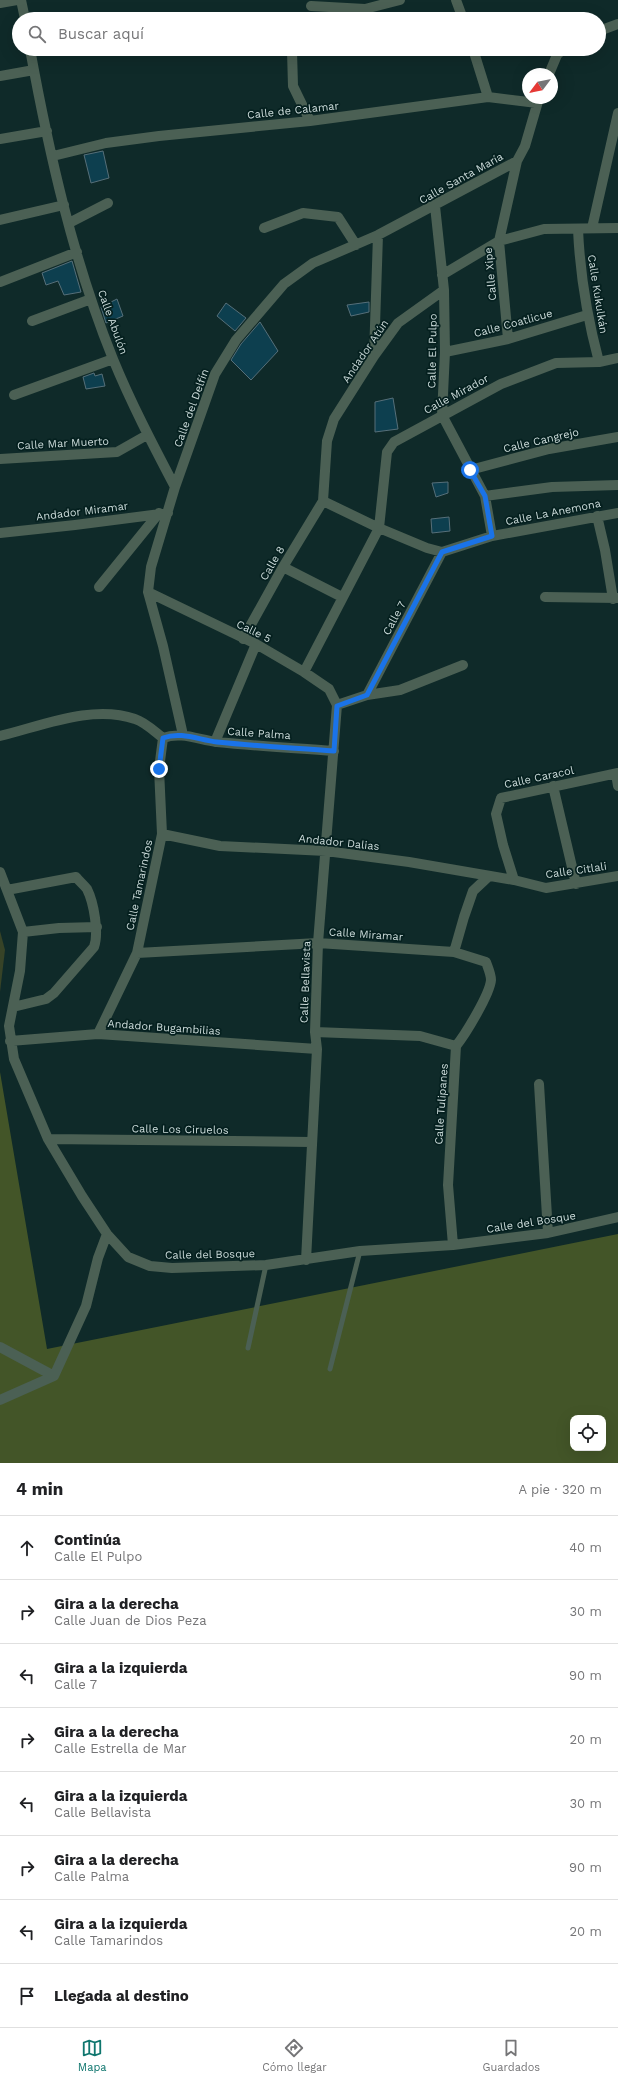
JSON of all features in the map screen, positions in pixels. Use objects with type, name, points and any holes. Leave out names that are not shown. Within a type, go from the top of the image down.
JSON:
[{"type":"street","points":[[0,3],[18,0]]},
{"type":"street","points":[[21,0],[24,12]]},
{"type":"street","points":[[310,6],[365,9],[400,0]]},
{"type":"street","points":[[456,0],[460,12]]},
{"type":"street","points":[[606,28],[618,24]]},
{"type":"street","name":"Calle Abulón","points":[[31,56],[64,205],[91,299],[113,359],[147,435],[175,487]]},
{"type":"street","points":[[292,56],[294,86],[310,121]]},
{"type":"street","points":[[474,56],[488,97]]},
{"type":"street","points":[[552,68],[558,56]]},
{"type":"street","points":[[0,76],[34,70]]},
{"type":"street","name":"Calle de Calamar","points":[[53,156],[121,141],[310,121],[488,97],[522,100]]},
{"type":"street","name":"Calle Santa María","points":[[378,236],[517,161],[525,146],[537,104]]},
{"type":"street","points":[[592,228],[618,113]]},
{"type":"street","points":[[0,139],[47,131]]},
{"type":"street","name":"Calle Xipe","points":[[508,339],[499,241],[517,161]]},
{"type":"street","points":[[69,223],[108,203]]},
{"type":"street","points":[[0,220],[64,205]]},
{"type":"street","name":"Calle El Pulpo","points":[[435,206],[444,290],[445,352],[442,415],[485,496],[492,536]]},
{"type":"street","points":[[264,228],[303,213],[338,216],[356,245]]},
{"type":"street","points":[[442,275],[499,241],[544,229],[618,228]]},
{"type":"street","name":"Calle Kukulkán","points":[[578,229],[580,267],[587,316],[598,362]]},
{"type":"street","points":[[374,356],[378,236]]},
{"type":"street","name":"Calle del Delfín","points":[[148,592],[151,567],[163,513],[175,487],[215,374],[236,340],[284,284],[313,262],[378,236]]},
{"type":"street","points":[[0,282],[78,252]]},
{"type":"street","name":"Andador Atún","points":[[323,501],[327,441],[334,419],[374,356],[398,323],[444,290]]},
{"type":"street","points":[[32,321],[91,299]]},
{"type":"street","name":"Calle Coatlicue","points":[[445,352],[508,339],[587,316]]},
{"type":"street","name":"Calle Mirador","points":[[378,528],[387,452],[394,442],[501,384],[556,363],[598,362],[618,358]]},
{"type":"street","points":[[14,395],[113,359]]},
{"type":"street","name":"Calle Mar Muerto","points":[[0,459],[117,452],[147,435]]},
{"type":"street","name":"Calle Cangrejo","points":[[470,470],[549,449],[618,437]]},
{"type":"street","points":[[485,496],[552,487],[618,485]]},
{"type":"street","points":[[323,501],[378,528],[427,548],[442,552]]},
{"type":"street","name":"Calle 8","points":[[244,639],[283,567],[323,501]]},
{"type":"street","points":[[99,587],[163,513]]},
{"type":"street","name":"Andador Miramar","points":[[0,533],[163,513]]},
{"type":"street","name":"Calle La Anemona","points":[[442,552],[492,536],[618,513]]},
{"type":"street","points":[[545,597],[615,599],[596,516]]},
{"type":"street","points":[[304,672],[378,528]]},
{"type":"street","name":"Calle 7","points":[[367,695],[442,552]]},
{"type":"street","points":[[283,567],[342,597]]},
{"type":"street","points":[[148,592],[163,646],[183,735]]},
{"type":"street","name":"Calle 5","points":[[148,592],[256,644],[304,672],[329,689],[337,706]]},
{"type":"street","points":[[215,742],[256,644]]},
{"type":"street","points":[[337,706],[367,695],[400,690],[463,665]]},
{"type":"street","name":"Calle Bellavista","points":[[306,1260],[317,1049],[315,1032],[318,943],[337,706]]},
{"type":"street","points":[[0,736],[89,714],[113,715],[136,719],[166,737]]},
{"type":"street","name":"Calle Palma","points":[[166,737],[183,735],[215,742],[334,751]]},
{"type":"street","name":"Calle Tamarindos","points":[[98,1034],[136,953],[162,834],[159,769],[166,737]]},
{"type":"street","points":[[617,773],[618,786]]},
{"type":"street","name":"Calle Caracol","points":[[514,880],[503,845],[496,814],[501,798],[617,773]]},
{"type":"street","points":[[553,786],[576,884]]},
{"type":"street","name":"Andador Dalias","points":[[162,834],[220,846],[326,851],[514,880]]},
{"type":"street","name":"Calle del Bosque","points":[[0,872],[23,932],[20,971],[9,1026],[10,1041],[14,1059],[48,1139],[107,1234],[128,1257],[150,1266],[172,1268],[266,1265],[360,1251],[454,1245],[548,1233],[618,1217]]},
{"type":"street","points":[[454,952],[473,891],[489,876]]},
{"type":"street","name":"Calle Citlali","points":[[514,880],[546,888],[618,876]]},
{"type":"street","points":[[7,890],[76,877],[86,888],[97,927],[97,938],[94,947],[54,993],[46,999],[13,1007]]},
{"type":"street","points":[[23,932],[59,928],[97,927]]},
{"type":"street","name":"Calle Miramar","points":[[136,953],[318,943],[454,952],[486,962],[490,972],[491,981],[481,1005],[464,1036],[456,1046]]},
{"type":"street","points":[[315,1032],[420,1036],[456,1046]]},
{"type":"street","name":"Andador Bugambilias","points":[[10,1041],[98,1034],[317,1049]]},
{"type":"street","name":"Calle Tulipanes","points":[[454,1245],[448,1185],[456,1046]]},
{"type":"street","points":[[539,1084],[548,1233]]},
{"type":"street","name":"Calle Los Ciruelos","points":[[48,1139],[311,1142]]},
{"type":"street","points":[[0,1400],[54,1376],[86,1306],[98,1258],[107,1234]]},
{"type":"street","points":[[0,1347],[54,1376]]},
{"type":"lane","points":[[330,1369],[360,1251]]},
{"type":"lane","points":[[248,1348],[266,1265]]},
{"type":"green space","points":[[0,931],[5,950],[0,992]]},
{"type":"green space","points":[[0,1072],[47,1349],[618,1234],[618,1463],[0,1463]]},
{"type":"building","points":[[103,151],[109,178],[91,183],[84,155]]},
{"type":"building","points":[[72,261],[81,292],[64,295],[58,281],[46,285],[42,273]]},
{"type":"building","points":[[117,299],[123,316],[106,323],[101,307]]},
{"type":"building","points":[[369,302],[369,312],[351,316],[347,305]]},
{"type":"building","points":[[226,303],[246,318],[235,331],[217,316]]},
{"type":"building","points":[[260,322],[278,351],[251,380],[231,360],[241,344]]},
{"type":"building","points":[[94,373],[95,376],[102,374],[105,386],[86,389],[83,377]]},
{"type":"building","points":[[393,398],[398,429],[375,432],[375,402]]},
{"type":"building","points":[[448,482],[448,493],[436,497],[432,483]]},
{"type":"building","points":[[449,517],[450,531],[432,533],[431,519]]},
{"type":"route","points":[[159,769],[163,738],[169,736],[183,735],[215,742],[334,751],[337,706],[367,695],[442,552],[492,536],[485,496],[470,470]]}]
